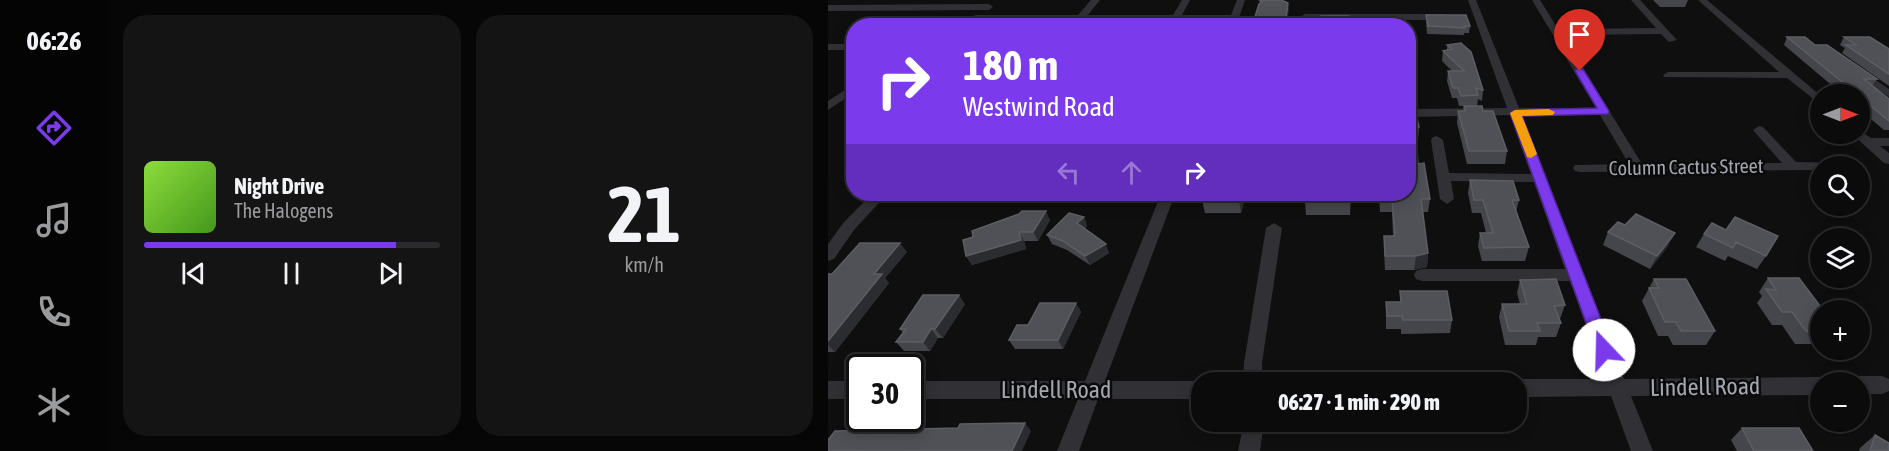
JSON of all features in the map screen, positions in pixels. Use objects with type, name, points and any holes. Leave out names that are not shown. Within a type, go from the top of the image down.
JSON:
[{"type":"street","points":[[975,18],[998,0]]},
{"type":"street","points":[[1080,18],[1096,0]]},
{"type":"street","points":[[1175,18],[1186,0]]},
{"type":"street","points":[[1234,18],[1241,0]]},
{"type":"street","points":[[1472,0],[1473,17],[1515,113],[1642,451]]},
{"type":"street","points":[[1536,0],[1557,35],[1664,31]]},
{"type":"street","points":[[1635,0],[1672,40]]},
{"type":"street","points":[[1702,0],[1810,93]]},
{"type":"street","points":[[828,8],[989,7]]},
{"type":"street","points":[[1416,18],[1457,17]]},
{"type":"street","points":[[828,47],[846,47]]},
{"type":"street","points":[[1567,51],[1638,167]]},
{"type":"street","points":[[1851,66],[1889,94]]},
{"type":"street","points":[[1668,75],[1789,75]]},
{"type":"street","points":[[1876,84],[1889,84]]},
{"type":"street","points":[[828,107],[833,99]]},
{"type":"street","points":[[1416,113],[1604,111]]},
{"type":"street","name":"Column Cactus Street","points":[[1760,130],[1792,166]]},
{"type":"street","points":[[1870,139],[1889,142]]},
{"type":"street","points":[[1437,140],[1447,199]]},
{"type":"street","points":[[1870,144],[1889,160]]},
{"type":"street","name":"Column Cactus Street","points":[[1580,168],[1810,166]]},
{"type":"street","points":[[1443,177],[1540,178]]},
{"type":"street","points":[[828,255],[849,226],[873,201]]},
{"type":"street","points":[[1068,451],[1164,201]]},
{"type":"street","points":[[1252,372],[1274,228]]},
{"type":"street","points":[[1422,275],[1576,275]]},
{"type":"street","points":[[1870,386],[1882,385]]},
{"type":"street","name":"Lindell Road","points":[[1527,388],[1810,386]]},
{"type":"street","points":[[828,390],[846,390]]},
{"type":"street","name":"Lindell Road","points":[[924,390],[1191,390]]},
{"type":"street","points":[[1249,451],[1252,432]]},
{"type":"building","points":[[1281,0],[1288,3],[1286,18],[1255,18],[1259,4],[1262,2],[1260,1]]},
{"type":"building","points":[[1426,15],[1466,15],[1470,26],[1464,26],[1465,28],[1428,26]]},
{"type":"building","points":[[1321,16],[1349,16],[1349,18],[1321,18]]},
{"type":"building","points":[[1787,37],[1805,37],[1815,45],[1827,45],[1877,79],[1864,79],[1889,99],[1889,121],[1870,105],[1870,84],[1845,84]]},
{"type":"building","points":[[1844,37],[1870,37],[1889,49],[1889,74],[1846,45],[1856,45]]},
{"type":"building","points":[[1461,43],[1471,52],[1483,90],[1476,88],[1478,95],[1461,96],[1458,88],[1453,88],[1448,71],[1464,71],[1443,51],[1452,49],[1447,45]]},
{"type":"building","points":[[1464,106],[1482,106],[1483,111],[1493,111],[1507,151],[1469,151],[1458,111],[1465,111]]},
{"type":"building","points":[[1416,139],[1418,164],[1424,163],[1430,199],[1421,199],[1428,253],[1416,256],[1385,256],[1384,236],[1395,236],[1392,201],[1416,201]]},
{"type":"building","points":[[1470,180],[1513,181],[1519,200],[1512,200],[1529,247],[1484,248],[1480,233],[1493,233],[1483,200],[1474,200]]},
{"type":"building","points":[[1305,201],[1350,201],[1350,202]]},
{"type":"building","points":[[1022,211],[1046,211],[1033,232],[1019,232],[1021,240],[966,256],[963,240],[973,237],[972,231]]},
{"type":"building","points":[[1069,213],[1084,217],[1077,223],[1106,244],[1085,256],[1063,241],[1047,235]]},
{"type":"building","points":[[1636,214],[1675,233],[1657,256],[1608,232],[1618,222],[1625,225]]},
{"type":"building","points":[[1735,217],[1778,236],[1766,256],[1736,242],[1733,248],[1704,234],[1712,223],[1726,230]]},
{"type":"building","points":[[860,243],[900,243],[874,274],[882,274],[828,341],[828,274],[832,274]]},
{"type":"building","points":[[1768,278],[1799,278],[1816,300],[1810,300],[1810,331],[1806,331],[1792,312],[1782,312],[1766,289],[1776,290]]},
{"type":"building","points":[[1556,279],[1565,305],[1554,306],[1561,323],[1537,323],[1540,331],[1509,331],[1502,304],[1527,304],[1520,280]]},
{"type":"building","points":[[1654,279],[1686,279],[1715,331],[1681,331],[1676,322],[1665,322],[1649,288],[1659,288]]},
{"type":"building","points":[[1400,291],[1447,291],[1452,320],[1403,320],[1402,316],[1387,316],[1386,302],[1401,302]]},
{"type":"building","points":[[923,295],[959,295],[923,342],[896,342],[906,329],[900,329]]},
{"type":"building","points":[[1040,303],[1076,303],[1058,340],[1009,340],[1017,325],[1028,325]]},
{"type":"building","points":[[1025,423],[1012,451],[828,451],[828,440],[835,431],[924,432],[924,429],[958,428],[960,424]]},
{"type":"building","points":[[1742,428],[1799,428],[1813,451],[1754,451]]},
{"type":"building","points":[[1875,435],[1889,443],[1889,451],[1870,451]]},
{"type":"slow traffic","points":[[1531,154],[1515,113],[1549,112]]},
{"type":"route","points":[[1580,71],[1604,111],[1515,113],[1604,350]]}]
